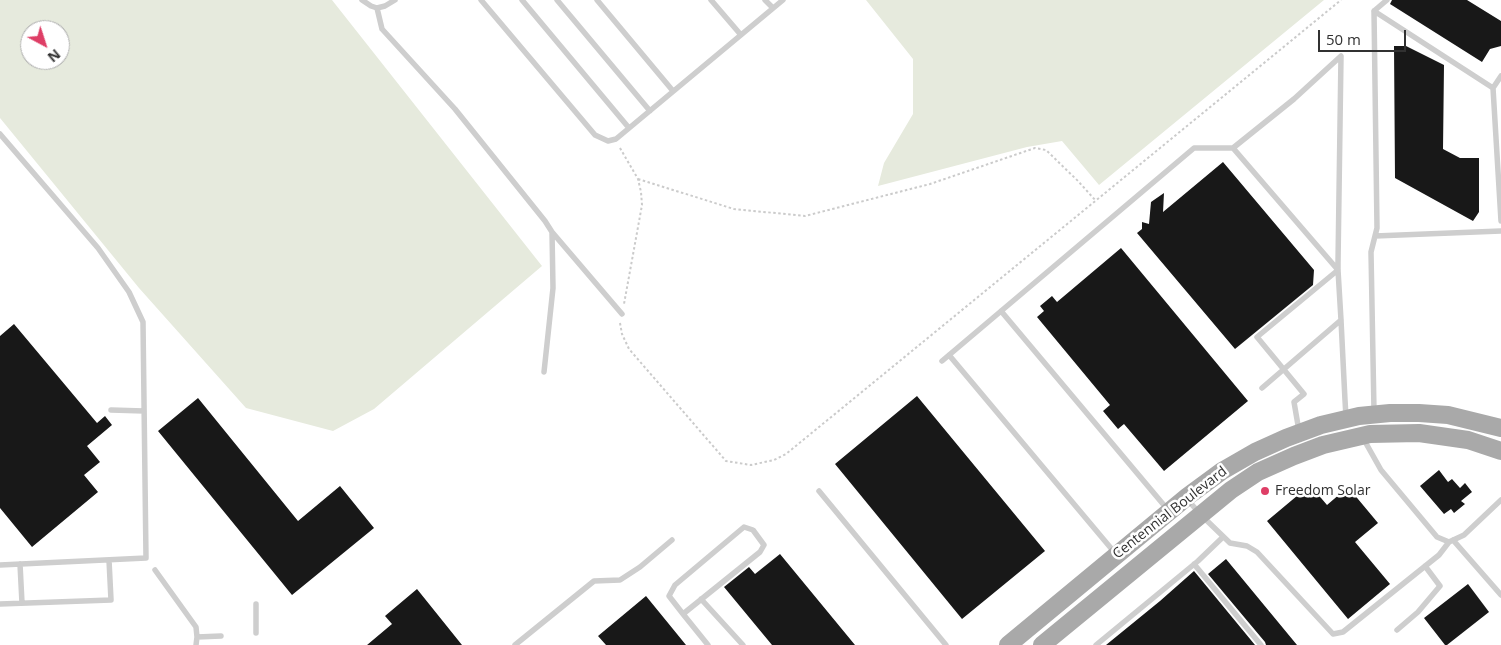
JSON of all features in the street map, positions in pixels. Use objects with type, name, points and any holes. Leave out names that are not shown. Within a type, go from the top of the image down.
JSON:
[{"type":"main road","name":"Centennial Boulevard","points":[[1008,645],[1186,497],[1255,452],[1321,425],[1374,415],[1419,413],[1448,415],[1501,428]]},
{"type":"main road","name":"Centennial Boulevard","points":[[1042,645],[1231,490],[1258,472],[1294,456],[1316,448],[1370,434],[1419,434],[1468,440],[1501,452]]},
{"type":"lane","points":[[362,0],[376,8],[385,6],[395,0]]},
{"type":"lane","points":[[481,0],[595,135],[608,141],[616,139],[783,0]]},
{"type":"lane","points":[[522,0],[629,128]]},
{"type":"lane","points":[[557,0],[650,111]]},
{"type":"lane","points":[[598,0],[673,91]]},
{"type":"lane","points":[[711,0],[741,35]]},
{"type":"lane","points":[[765,0],[773,8]]},
{"type":"lane","points":[[1374,11],[1387,0]]},
{"type":"lane","points":[[376,8],[382,29],[455,109],[552,232],[622,314]]},
{"type":"lane","points":[[1374,11],[1493,88]]},
{"type":"lane","points":[[1374,11],[1377,228],[1371,252],[1374,415]]},
{"type":"lane","points":[[942,361],[1194,148],[1233,148],[1294,99],[1341,56],[1338,270],[1346,419]]},
{"type":"lane","points":[[1501,76],[1493,88],[1501,221]]},
{"type":"lane","points":[[0,565],[146,558],[142,322],[129,292],[98,248],[1,136]]},
{"type":"lane","points":[[1233,148],[1338,270]]},
{"type":"lane","points":[[1375,236],[1501,231]]},
{"type":"lane","points":[[544,372],[553,288],[552,232]]},
{"type":"lane","points":[[1299,433],[1294,402],[1304,394],[1257,337],[1338,270]]},
{"type":"lane","points":[[1001,310],[1169,512]]},
{"type":"lane","points":[[1262,388],[1341,320]]},
{"type":"lane","points":[[949,356],[1117,555]]},
{"type":"lane","points":[[111,410],[144,411]]},
{"type":"lane","points":[[1362,436],[1381,470],[1437,537],[1451,541],[1501,596]]},
{"type":"lane","points":[[819,491],[946,645]]},
{"type":"lane","points":[[1186,497],[1200,515],[1230,543],[1246,546],[1257,552],[1333,634],[1343,632],[1426,566],[1451,541],[1464,534],[1501,500]]},
{"type":"lane","points":[[683,614],[760,552],[764,545],[753,530],[744,527],[675,585],[669,596],[683,614],[708,645]]},
{"type":"lane","points":[[1096,645],[1224,537]]},
{"type":"lane","points":[[515,645],[594,581],[620,580],[672,540]]},
{"type":"lane","points":[[0,604],[111,600],[109,560]]},
{"type":"lane","points":[[20,564],[22,603]]},
{"type":"lane","points":[[1194,564],[1261,645]]},
{"type":"lane","points":[[1397,630],[1418,612],[1440,586],[1426,566]]},
{"type":"lane","points":[[155,570],[196,627],[196,645]]},
{"type":"lane","points":[[701,599],[743,645]]},
{"type":"lane","points":[[256,604],[256,634]]},
{"type":"lane","points":[[197,637],[221,636]]},
{"type":"path","points":[[616,139],[638,179],[642,205],[620,324],[622,334],[629,349],[726,461],[751,465],[763,463],[786,454],[1341,0]]},
{"type":"path","points":[[638,179],[734,210],[805,216],[930,184],[1035,148],[1046,150],[1096,201]]},
{"type":"shaded area","points":[[0,0],[332,0],[542,266],[374,409],[333,431],[246,408],[139,288],[0,118]]},
{"type":"shaded area","points":[[866,0],[1324,0],[1099,185],[1062,141],[1027,147],[878,186],[884,163],[913,114],[913,59]]},
{"type":"building","points":[[1392,0],[1467,0],[1501,21],[1501,46],[1490,49],[1482,62],[1390,4]]},
{"type":"building","points":[[1394,46],[1406,46],[1444,65],[1443,149],[1460,158],[1479,158],[1479,212],[1473,221],[1395,178]]},
{"type":"building","points":[[1223,162],[1314,270],[1313,285],[1235,349],[1137,233],[1142,229],[1142,222],[1149,224],[1151,202],[1164,193],[1163,212]]},
{"type":"building","points":[[1121,248],[1248,401],[1164,471],[1124,424],[1118,429],[1103,411],[1110,405],[1037,317],[1044,311],[1040,306],[1052,296],[1057,302]]},
{"type":"building","points":[[14,324],[97,423],[105,416],[112,425],[87,446],[100,462],[84,475],[98,492],[32,547],[0,508],[0,336]]},
{"type":"building","points":[[917,396],[1045,551],[962,619],[835,464]]},
{"type":"building","points":[[198,398],[298,521],[340,486],[374,528],[292,595],[158,431]]},
{"type":"building","points":[[1439,470],[1448,482],[1452,479],[1460,488],[1465,483],[1472,492],[1461,501],[1465,504],[1454,513],[1451,509],[1444,514],[1420,486]]},
{"type":"building","points":[[1310,485],[1327,505],[1348,487],[1378,523],[1355,542],[1390,584],[1348,619],[1267,521]]},
{"type":"building","points":[[780,554],[855,645],[772,645],[724,587],[749,567],[755,574]]},
{"type":"building","points":[[1226,559],[1297,645],[1266,645],[1208,574]]},
{"type":"building","points":[[1194,571],[1255,645],[1106,645],[1160,601]]},
{"type":"building","points":[[1468,584],[1489,612],[1445,645],[1424,618]]},
{"type":"building","points":[[417,589],[462,645],[367,645],[392,624],[385,616]]},
{"type":"building","points":[[646,596],[686,645],[606,645],[598,636]]},
{"type":"place","name":"Freedom Solar","points":[[1265,491]]}]
